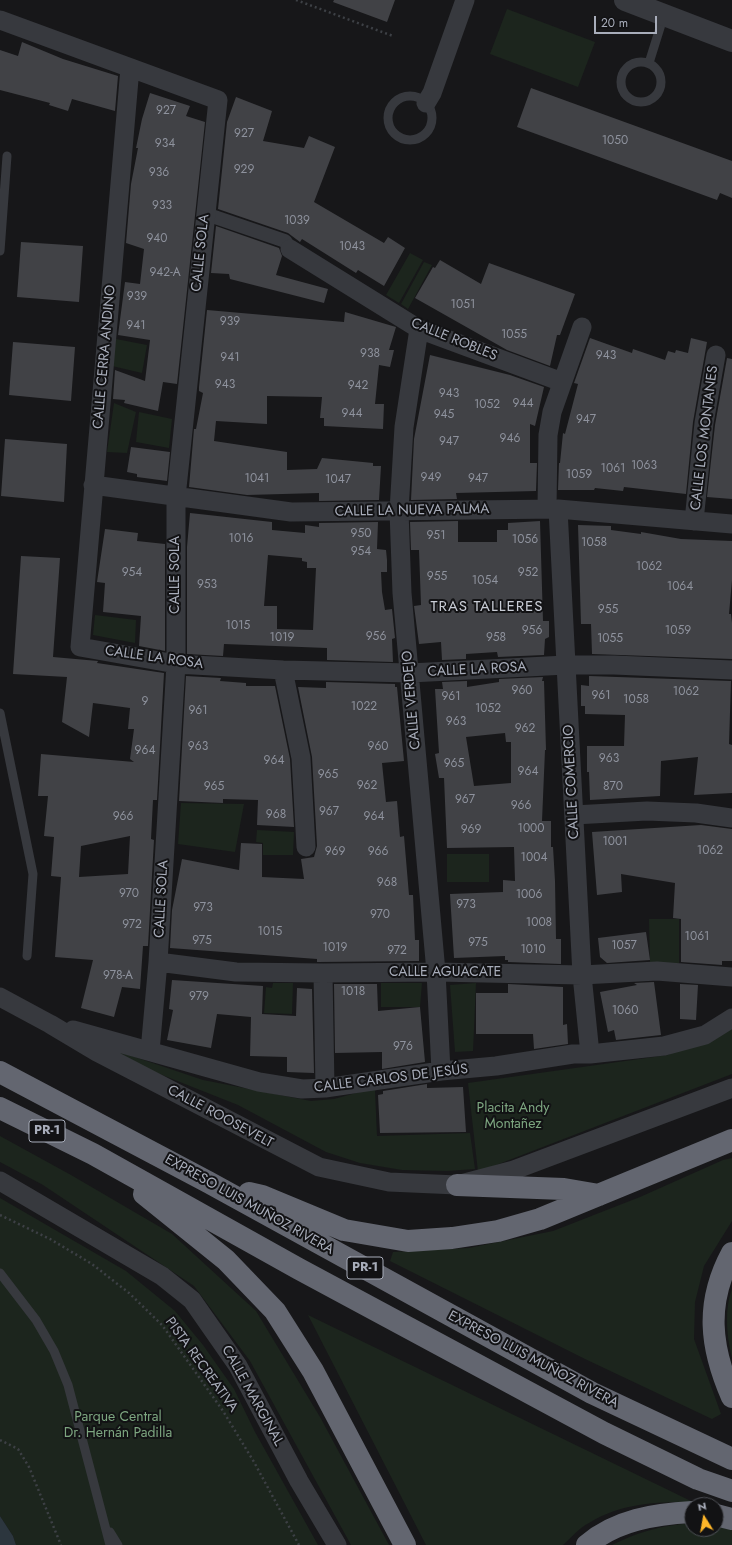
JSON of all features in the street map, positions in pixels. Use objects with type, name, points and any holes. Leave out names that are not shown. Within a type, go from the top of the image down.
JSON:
[{"type":"highway","name":"EXPRESO LUIS MUÑOZ RIVERA","points":[[0,1072],[208,1182],[592,1393],[732,1459]]},
{"type":"highway","name":"PR-1","points":[[0,1108],[94,1154],[299,1269],[604,1433],[698,1479],[732,1491]]},
{"type":"highway","points":[[208,1182],[262,1196],[344,1230],[408,1241],[452,1238],[498,1231],[540,1219],[732,1140]]},
{"type":"highway","points":[[94,1154],[226,1260],[275,1311],[313,1371],[405,1545]]},
{"type":"highway","points":[[457,1185],[564,1189],[600,1195]]},
{"type":"highway","points":[[732,1253],[719,1284],[713,1316],[713,1337],[718,1362],[732,1397]]},
{"type":"highway","points":[[587,1545],[608,1531],[627,1522],[652,1516],[684,1513]]},
{"type":"street","points":[[426,103],[432,93],[466,0]]},
{"type":"street","points":[[625,0],[732,41]]},
{"type":"street","points":[[0,20],[130,68]]},
{"type":"street","name":"CALLE SOLA","points":[[130,68],[218,100],[176,497],[176,664],[158,962],[150,1051]]},
{"type":"street","name":"CALLE CERRA ANDINO","points":[[80,647],[130,68]]},
{"type":"street","points":[[206,214],[285,241],[290,249]]},
{"type":"street","name":"CALLE ROBLES","points":[[290,249],[419,329],[562,382]]},
{"type":"street","name":"CALLE COMERCIO","points":[[582,327],[552,412],[548,434],[552,509],[566,665],[582,975],[590,1054]]},
{"type":"street","name":"CALLE VERDEJO","points":[[419,329],[404,427],[399,511],[402,593],[436,972],[441,1071]]},
{"type":"street","name":"CALLE LOS MONTANES","points":[[694,521],[704,423],[716,355]]},
{"type":"street","name":"CALLE LA NUEVA PALMA","points":[[93,485],[291,512],[552,509],[732,524]]},
{"type":"street","name":"CALLE LA ROSA","points":[[80,647],[176,664],[283,670],[410,673],[566,665],[614,665],[732,670]]},
{"type":"street","points":[[283,670],[300,758],[306,847]]},
{"type":"street","points":[[574,815],[654,812],[696,813],[732,818]]},
{"type":"street","name":"CALLE AGUACATE","points":[[158,962],[236,972],[436,972],[582,975],[658,971],[732,977]]},
{"type":"street","points":[[323,973],[325,1088]]},
{"type":"street","name":"CALLE ROOSEVELT","points":[[0,998],[50,1024],[104,1056],[319,1167],[389,1182],[457,1185],[514,1170],[732,1088]]},
{"type":"street","name":"CALLE CARLOS DE JESÚS","points":[[50,1024],[259,1082],[302,1089],[325,1088],[441,1071],[496,1066],[573,1054],[590,1054],[664,1046],[705,1035],[732,1018]]},
{"type":"street","name":"CALLE MARGINAL","points":[[0,1180],[162,1276],[192,1300],[238,1366],[299,1481],[337,1545]]},
{"type":"lane","points":[[649,63],[664,15]]},
{"type":"lane","points":[[633,63],[649,63],[659,74],[661,82],[659,89],[655,96],[648,100],[640,102],[632,100],[626,96],[622,89],[620,81],[622,74],[626,67],[633,63]]},
{"type":"lane","points":[[408,95],[417,96],[426,103],[430,108],[432,116],[431,125],[427,133],[420,138],[411,140],[403,139],[395,135],[389,128],[387,119],[388,111],[393,103],[400,98],[408,95]]},
{"type":"lane","points":[[0,251],[7,156]]},
{"type":"lane","points":[[0,713],[33,874],[27,956]]},
{"type":"lane","points":[[0,1273],[36,1320],[60,1364],[68,1385],[110,1545]]},
{"type":"lane","points":[[103,1545],[104,1522]]},
{"type":"lane","points":[[104,1522],[118,1545]]},
{"type":"path","points":[[296,0],[393,36]]},
{"type":"path","name":"PISTA RECREATIVA","points":[[0,1215],[50,1239],[92,1264],[129,1293],[162,1325],[223,1411],[254,1462],[299,1545]]},
{"type":"path","points":[[0,1440],[18,1449],[29,1467],[61,1545]]},
{"type":"green space","points":[[507,9],[595,42],[578,87],[490,54]]},
{"type":"green space","points":[[410,253],[423,260],[399,303],[386,295]]},
{"type":"green space","points":[[424,262],[432,265],[408,309],[401,304]]},
{"type":"green space","points":[[116,339],[147,345],[142,373],[112,366]]},
{"type":"green space","points":[[114,403],[136,412],[127,453],[107,452]]},
{"type":"green space","points":[[139,412],[172,419],[169,448],[136,442]]},
{"type":"green space","points":[[95,615],[136,620],[135,643],[93,635]]},
{"type":"green space","points":[[181,803],[244,804],[235,852],[178,844]]},
{"type":"green space","points":[[257,830],[294,832],[293,855],[263,855],[263,843],[256,842]]},
{"type":"green space","points":[[447,854],[489,854],[489,882],[447,882]]},
{"type":"green space","points":[[649,919],[679,919],[679,963],[650,963]]},
{"type":"green space","points":[[273,983],[293,983],[292,1014],[264,1013],[266,987],[272,988]]},
{"type":"green space","points":[[381,983],[422,983],[420,1007],[381,1007]]},
{"type":"green space","points":[[476,983],[473,1051],[455,1052],[450,985]]},
{"type":"green space","name":"Placita Andy Montañez","points":[[732,1025],[732,1074],[478,1172],[468,1083],[668,1055]]},
{"type":"green space","points":[[111,1049],[203,1080],[311,1101],[334,1099],[378,1087],[375,1091],[377,1136],[470,1133],[475,1169],[447,1171],[402,1170],[360,1163],[326,1152],[238,1105],[142,1067]]},
{"type":"green space","points":[[0,1136],[71,1175],[172,1234],[256,1311],[320,1417],[389,1545],[351,1545],[250,1361],[194,1286],[43,1185],[0,1162]]},
{"type":"green space","points":[[732,1158],[732,1221],[704,1266],[695,1302],[694,1339],[721,1414],[712,1419],[585,1359],[390,1261],[393,1252],[469,1248],[553,1231],[640,1197],[723,1160]]},
{"type":"green space","name":"Parque Central Dr. Hernán Padilla","points":[[0,1198],[126,1271],[175,1311],[203,1345],[234,1389],[255,1432],[318,1545],[16,1545],[13,1536],[0,1516]]},
{"type":"green space","points":[[732,1289],[732,1358],[727,1315],[729,1297]]},
{"type":"green space","points":[[308,1315],[684,1498],[684,1502],[639,1505],[601,1516],[578,1530],[563,1545],[426,1545]]},
{"type":"green space","points":[[684,1524],[684,1537],[724,1537],[724,1528],[732,1530],[732,1545],[612,1545],[632,1536],[670,1526]]},
{"type":"shaded area","points":[[0,1516],[13,1536],[16,1545],[0,1545]]},
{"type":"building","points":[[334,0],[395,0],[387,22],[333,2]]},
{"type":"building","points":[[22,42],[63,59],[118,76],[115,111],[72,99],[68,111],[49,105],[50,103],[0,90],[0,50],[18,56]]},
{"type":"building","points":[[531,88],[732,161],[732,198],[720,193],[717,200],[517,127]]},
{"type":"building","points":[[150,93],[190,106],[186,116],[205,122],[177,384],[163,382],[158,411],[124,403],[125,400],[113,399],[115,370],[145,381],[150,340],[118,335],[125,282],[140,284],[144,249],[126,243],[131,184],[138,148],[136,148],[142,119]]},
{"type":"building","points":[[236,97],[272,111],[263,141],[304,148],[309,136],[335,147],[314,202],[384,243],[388,237],[405,248],[384,286],[358,270],[356,273],[302,239],[300,242],[288,233],[218,209],[227,122]]},
{"type":"building","points":[[216,226],[279,248],[282,256],[276,275],[328,289],[324,303],[230,279],[229,274],[211,273]]},
{"type":"building","points":[[21,242],[83,246],[79,302],[17,297]]},
{"type":"building","points":[[440,260],[481,284],[489,263],[575,294],[560,335],[557,335],[550,366],[507,350],[415,298],[433,267],[435,268]]},
{"type":"building","points":[[207,310],[344,322],[345,312],[396,327],[389,350],[394,350],[390,367],[379,365],[375,404],[384,404],[383,429],[324,426],[324,418],[320,418],[322,397],[267,396],[267,424],[216,421],[214,441],[287,452],[287,470],[317,469],[322,458],[373,463],[373,466],[381,466],[379,500],[319,501],[319,493],[247,495],[189,487],[194,429],[196,429],[203,393],[199,391],[199,387]]},
{"type":"building","points":[[590,338],[632,353],[633,349],[665,360],[668,351],[675,353],[676,350],[688,353],[691,338],[707,342],[693,422],[686,494],[624,487],[623,491],[595,488],[594,490],[558,490],[559,463],[563,433],[565,434],[578,384],[574,383]]},
{"type":"building","points":[[13,342],[75,347],[71,401],[9,395]]},
{"type":"building","points":[[430,355],[510,375],[544,387],[535,426],[530,424],[530,463],[537,463],[536,491],[456,493],[457,499],[411,500],[414,439]]},
{"type":"building","points":[[727,358],[732,359],[732,499],[707,497],[715,425]]},
{"type":"building","points":[[5,439],[67,444],[64,502],[1,496]]},
{"type":"building","points":[[131,447],[170,452],[167,481],[137,477],[137,474],[127,472]]},
{"type":"building","points":[[190,513],[272,522],[272,530],[305,533],[305,525],[319,527],[319,523],[378,522],[377,549],[386,550],[387,572],[381,572],[382,592],[385,610],[392,609],[395,638],[392,639],[393,662],[327,660],[327,648],[224,644],[223,656],[187,654],[187,547]],"holes":[[[268,555],[302,558],[302,561],[307,562],[307,568],[316,568],[313,630],[277,629],[277,606],[264,606]]]},
{"type":"building","points":[[458,521],[458,542],[497,542],[497,530],[508,530],[508,523],[540,521],[543,621],[549,621],[549,637],[545,639],[544,655],[498,657],[497,652],[466,654],[466,659],[442,660],[441,642],[419,644],[414,606],[421,605],[419,550],[411,550],[410,522]]},
{"type":"building","points":[[578,525],[611,526],[611,530],[641,534],[641,532],[681,539],[732,541],[732,580],[729,614],[731,614],[732,623],[732,659],[592,654],[591,624],[581,624]]},
{"type":"building","points":[[105,529],[138,533],[137,541],[165,544],[165,651],[139,646],[141,616],[103,612],[105,583],[97,582]]},
{"type":"building","points":[[21,556],[60,558],[53,657],[98,661],[97,663],[164,673],[157,800],[153,800],[151,839],[154,840],[148,946],[143,946],[140,989],[122,987],[114,1017],[81,1008],[93,960],[55,957],[61,877],[51,876],[54,837],[44,836],[48,796],[38,796],[41,754],[134,762],[130,759],[134,729],[128,729],[130,708],[93,703],[89,737],[62,722],[67,677],[13,674]],"holes":[[[130,836],[128,874],[79,877],[81,846]]]},
{"type":"building","points":[[186,676],[221,678],[220,681],[246,683],[246,686],[275,686],[290,759],[294,827],[257,825],[258,800],[223,799],[223,803],[179,801]]},
{"type":"building","points":[[589,676],[731,681],[729,744],[732,745],[732,793],[694,795],[698,757],[661,761],[660,796],[590,800],[589,772],[587,772],[587,746],[624,746],[625,715],[585,714],[585,706],[581,706],[581,685],[589,686]]},
{"type":"building","points":[[543,677],[542,681],[544,681],[546,750],[542,821],[551,821],[551,847],[553,847],[555,881],[556,939],[561,939],[561,964],[508,962],[508,960],[505,960],[505,956],[454,958],[450,894],[503,892],[503,880],[515,881],[514,847],[447,848],[444,778],[439,778],[435,754],[439,753],[435,689],[443,689],[442,682],[467,681],[467,687],[499,682],[499,679]],"holes":[[[505,733],[506,742],[511,742],[511,783],[474,786],[466,737]]]},
{"type":"building","points":[[326,682],[395,684],[395,687],[397,687],[404,761],[382,763],[386,802],[397,801],[400,837],[404,836],[409,895],[413,895],[415,940],[419,940],[419,961],[317,962],[317,959],[170,948],[172,910],[182,859],[239,870],[241,843],[262,844],[262,877],[304,879],[301,859],[314,857],[317,846],[312,757],[298,687],[326,688]]},
{"type":"building","points":[[701,825],[732,829],[732,961],[722,961],[722,965],[681,962],[681,919],[673,918],[675,883],[621,874],[622,892],[597,895],[592,832]]},
{"type":"building","points":[[646,932],[650,960],[607,963],[600,957],[598,938]]},
{"type":"building","points":[[172,980],[263,986],[262,1014],[296,1016],[297,988],[312,989],[314,1073],[287,1072],[287,1057],[250,1056],[251,1017],[217,1014],[211,1048],[167,1040],[173,1010],[169,1009]]},
{"type":"building","points":[[654,982],[661,1035],[616,1040],[614,1030],[608,1032],[600,992],[637,985],[634,983]]},
{"type":"building","points":[[334,984],[377,984],[378,1011],[420,1007],[425,1062],[382,1069],[382,1052],[335,1053]]},
{"type":"building","points":[[508,984],[563,987],[563,1025],[567,1024],[568,1044],[534,1049],[533,1034],[476,1034],[476,993],[508,993]]},
{"type":"building","points":[[680,984],[698,985],[696,1020],[680,1019]]},
{"type":"building","points":[[427,1084],[427,1088],[463,1087],[466,1132],[380,1133],[378,1095],[383,1094],[383,1091]]},
{"type":"district","name":"TRAS TALLERES","points":[[487,607]]}]
